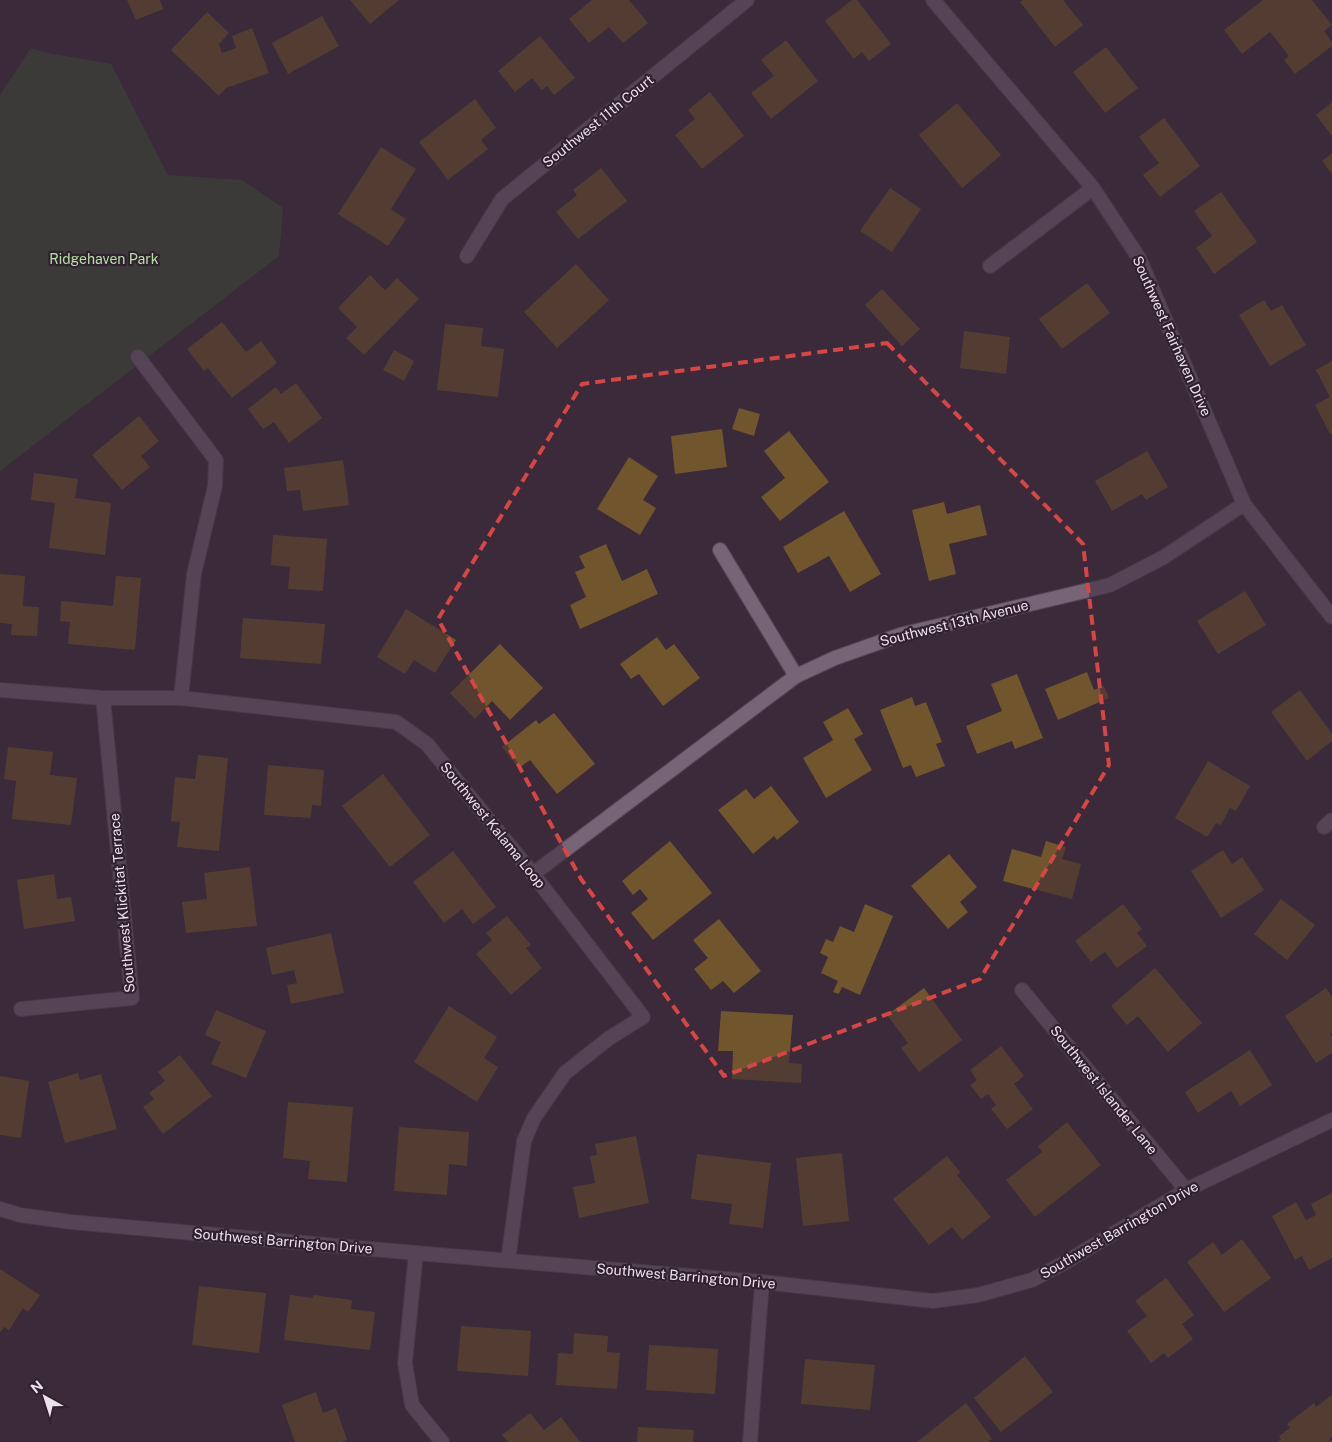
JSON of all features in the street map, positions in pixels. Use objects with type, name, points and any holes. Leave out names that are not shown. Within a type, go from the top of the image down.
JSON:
[{"type":"street","name":"Southwest 11th Court","points":[[467,256],[502,199],[747,0]]},
{"type":"street","name":"Southwest Fairhaven Drive","points":[[933,0],[1093,188],[1140,258],[1244,504],[1332,617]]},
{"type":"street","points":[[990,266],[1093,188]]},
{"type":"street","points":[[138,357],[216,460],[215,486],[194,574],[181,698]]},
{"type":"street","name":"Southwest 13th Avenue","points":[[533,874],[796,676],[835,658],[900,635],[1110,585],[1164,557],[1244,504]]},
{"type":"street","points":[[720,550],[796,676]]},
{"type":"street","name":"Southwest Kalama Loop","points":[[0,690],[104,698],[181,698],[396,722],[427,744],[533,874],[643,1017],[608,1040],[565,1073],[534,1118],[524,1141],[508,1261]]},
{"type":"street","name":"Southwest Klickitat Terrace","points":[[21,1009],[132,998],[104,698]]},
{"type":"street","name":"Southwest Islander Lane","points":[[1022,990],[1186,1190]]},
{"type":"street","name":"Southwest Barrington Drive","points":[[0,1209],[20,1215],[71,1222],[762,1282],[933,1300],[978,1295],[1032,1280],[1186,1190],[1332,1120]]},
{"type":"street","points":[[416,1253],[405,1363],[412,1406],[442,1442]]},
{"type":"street","points":[[750,1442],[762,1282]]},
{"type":"highlighted area","points":[[887,343],[1083,544],[1109,765],[980,979],[724,1076],[581,879],[438,619],[582,384]]},
{"type":"green space","name":"Ridgehaven Park","points":[[31,48],[43,52],[111,64],[168,175],[242,180],[283,208],[279,256],[0,471],[0,95]]},
{"type":"building","points":[[127,0],[160,0],[163,9],[136,20]]},
{"type":"building","points":[[350,0],[399,0],[370,24]]},
{"type":"building","points":[[592,0],[629,0],[648,23],[623,43],[609,27],[589,43],[569,19]]},
{"type":"building","points":[[852,0],[857,0],[891,44],[869,61],[862,52],[854,59],[825,21]]},
{"type":"building","points":[[1023,0],[1063,0],[1083,25],[1055,47],[1020,2]]},
{"type":"building","points":[[1263,0],[1312,0],[1332,25],[1324,31],[1332,42],[1332,46],[1295,74],[1284,60],[1289,56],[1270,32],[1242,54],[1224,30]]},
{"type":"building","points":[[207,12],[229,33],[219,44],[222,53],[236,48],[232,36],[252,28],[269,73],[226,88],[219,96],[171,50]]},
{"type":"building","points":[[322,16],[339,46],[288,74],[272,43]]},
{"type":"building","points":[[540,36],[575,78],[554,95],[547,86],[542,90],[532,78],[515,92],[498,71]]},
{"type":"building","points":[[786,40],[818,81],[771,119],[751,93],[774,76],[761,60]]},
{"type":"building","points":[[1106,47],[1138,88],[1105,113],[1073,72]]},
{"type":"building","points":[[710,92],[744,136],[702,169],[675,135],[695,119],[688,110]]},
{"type":"building","points":[[475,99],[496,128],[481,140],[488,149],[448,180],[419,142]]},
{"type":"building","points":[[1332,102],[1332,136],[1316,115]]},
{"type":"building","points":[[957,103],[1001,155],[962,188],[919,135]]},
{"type":"building","points":[[1164,118],[1200,166],[1160,197],[1143,175],[1159,163],[1139,137]]},
{"type":"building","points":[[381,147],[416,169],[391,209],[406,219],[388,246],[338,214]]},
{"type":"building","points":[[1332,153],[1332,174],[1322,161]]},
{"type":"building","points":[[601,168],[627,201],[578,239],[556,212],[577,195],[573,190]]},
{"type":"building","points":[[890,188],[921,209],[892,252],[860,231]]},
{"type":"building","points":[[1221,192],[1257,242],[1214,274],[1196,248],[1212,236],[1194,211]]},
{"type":"building","points":[[576,264],[609,300],[557,348],[524,312]]},
{"type":"building","points":[[370,275],[385,290],[397,278],[419,299],[364,355],[346,338],[357,327],[338,308]]},
{"type":"building","points":[[1087,283],[1110,313],[1062,349],[1039,319]]},
{"type":"building","points":[[882,289],[920,329],[902,346],[865,305]]},
{"type":"building","points":[[1264,300],[1271,311],[1282,305],[1306,345],[1270,366],[1239,315]]},
{"type":"building","points":[[222,322],[246,352],[261,341],[277,363],[232,398],[208,368],[204,371],[187,349]]},
{"type":"building","points":[[445,324],[483,328],[481,346],[504,349],[498,397],[437,390]]},
{"type":"building","points":[[964,331],[1010,337],[1006,374],[960,368]]},
{"type":"building","points":[[394,350],[414,361],[404,381],[383,370]]},
{"type":"building","points":[[1332,361],[1332,433],[1330,434],[1315,405],[1330,397],[1316,370]]},
{"type":"building","points":[[296,383],[322,418],[289,443],[274,422],[263,429],[248,409],[276,387],[281,394]]},
{"type":"building","points":[[739,408],[760,414],[754,436],[732,429]]},
{"type":"building","points":[[139,416],[159,441],[141,456],[150,467],[122,490],[92,455]]},
{"type":"building","points":[[722,429],[727,467],[675,474],[671,436]]},
{"type":"building","points":[[789,431],[829,482],[780,521],[761,497],[785,478],[764,451]]},
{"type":"building","points":[[1147,451],[1168,487],[1146,500],[1142,494],[1112,511],[1095,481]]},
{"type":"building","points":[[629,457],[658,476],[643,500],[656,508],[640,535],[597,509]]},
{"type":"building","points":[[343,460],[349,505],[303,511],[300,490],[287,491],[284,468]]},
{"type":"building","points":[[34,473],[78,479],[75,498],[111,503],[105,555],[49,548],[55,503],[31,500]]},
{"type":"building","points":[[944,502],[947,514],[980,505],[987,535],[949,544],[956,574],[929,581],[912,510]]},
{"type":"building","points":[[844,511],[881,574],[850,592],[829,556],[798,573],[783,547]]},
{"type":"building","points":[[273,535],[327,539],[323,591],[288,589],[290,567],[271,565]]},
{"type":"building","points":[[606,544],[622,581],[647,569],[658,594],[580,629],[570,605],[586,597],[575,572],[585,568],[579,556]]},
{"type":"building","points":[[0,574],[25,576],[23,606],[39,607],[37,636],[11,635],[12,624],[0,623]]},
{"type":"building","points":[[116,576],[141,578],[135,650],[68,644],[70,622],[60,621],[61,601],[113,606]]},
{"type":"building","points":[[1245,591],[1266,625],[1218,654],[1197,621]]},
{"type":"building","points":[[406,609],[456,640],[435,673],[414,660],[405,674],[377,657]]},
{"type":"building","points":[[243,618],[325,624],[321,664],[240,658]]},
{"type":"building","points":[[657,637],[666,650],[674,644],[700,678],[663,706],[639,674],[631,679],[620,664]]},
{"type":"building","points":[[500,644],[543,688],[510,720],[492,701],[475,719],[450,693]]},
{"type":"building","points":[[1087,672],[1094,690],[1104,686],[1109,698],[1058,720],[1045,689]]},
{"type":"building","points":[[1017,674],[1043,738],[1015,749],[1012,741],[977,754],[966,726],[1002,711],[991,684]]},
{"type":"building","points":[[1300,690],[1332,734],[1332,741],[1307,761],[1271,712]]},
{"type":"building","points":[[912,697],[915,706],[926,702],[942,742],[936,744],[945,766],[916,777],[911,765],[903,768],[880,710]]},
{"type":"building","points":[[848,708],[863,734],[854,739],[872,770],[826,798],[803,758],[833,740],[823,722]]},
{"type":"building","points":[[554,713],[595,764],[557,794],[530,760],[519,768],[502,747],[536,720],[539,724]]},
{"type":"building","points":[[8,747],[53,752],[50,775],[77,778],[71,825],[12,819],[16,781],[4,779]]},
{"type":"building","points":[[198,755],[228,758],[219,851],[177,847],[180,822],[171,821],[175,777],[195,779]]},
{"type":"building","points":[[1208,761],[1250,786],[1236,811],[1230,808],[1221,825],[1216,823],[1207,837],[1175,818]]},
{"type":"building","points":[[268,765],[324,770],[321,806],[312,805],[311,818],[264,815]]},
{"type":"building","points":[[383,774],[430,835],[390,867],[342,806]]},
{"type":"building","points":[[771,786],[799,822],[777,840],[774,836],[753,854],[718,810],[746,789],[754,799]]},
{"type":"building","points":[[670,841],[712,893],[653,940],[631,913],[648,899],[640,889],[633,895],[622,881]]},
{"type":"building","points":[[1046,841],[1066,847],[1062,859],[1081,864],[1072,899],[1003,881],[1012,849],[1041,857]]},
{"type":"building","points":[[1223,850],[1232,864],[1242,857],[1264,890],[1221,918],[1191,871]]},
{"type":"building","points":[[453,851],[496,907],[473,924],[462,909],[444,923],[413,882]]},
{"type":"building","points":[[949,854],[977,887],[960,902],[968,912],[948,929],[911,886]]},
{"type":"building","points":[[250,867],[257,926],[186,933],[182,902],[207,899],[204,873]]},
{"type":"building","points":[[54,874],[57,899],[71,897],[75,921],[24,929],[17,880]]},
{"type":"building","points":[[1281,899],[1315,925],[1287,960],[1254,934]]},
{"type":"building","points":[[865,904],[893,916],[860,995],[842,987],[839,994],[833,992],[838,981],[821,973],[828,957],[820,953],[826,939],[833,942],[840,926],[854,932]]},
{"type":"building","points":[[1123,904],[1142,929],[1137,933],[1147,946],[1117,968],[1105,952],[1091,962],[1075,941]]},
{"type":"building","points":[[507,916],[531,945],[526,948],[542,968],[511,995],[476,954],[492,940],[486,933]]},
{"type":"building","points":[[719,919],[761,971],[734,993],[723,981],[711,990],[694,969],[708,958],[693,940]]},
{"type":"building","points":[[331,933],[344,993],[291,1004],[287,985],[297,983],[294,970],[272,975],[266,948]]},
{"type":"building","points":[[1155,968],[1202,1023],[1168,1052],[1138,1016],[1127,1025],[1111,1006]]},
{"type":"building","points":[[924,988],[962,1040],[919,1072],[901,1048],[908,1043],[887,1015]]},
{"type":"building","points":[[1326,988],[1332,997],[1332,1033],[1330,1034],[1332,1037],[1332,1053],[1316,1063],[1285,1016]]},
{"type":"building","points":[[449,1006],[497,1037],[484,1058],[498,1067],[477,1102],[414,1062]]},
{"type":"building","points":[[216,1010],[266,1031],[246,1078],[211,1064],[221,1042],[205,1035]]},
{"type":"building","points":[[721,1011],[793,1015],[789,1063],[802,1064],[801,1083],[732,1079],[733,1051],[718,1051]]},
{"type":"building","points":[[1001,1046],[1024,1076],[1014,1084],[1033,1109],[1007,1129],[991,1109],[996,1105],[988,1094],[981,1099],[970,1085],[977,1080],[970,1070]]},
{"type":"building","points":[[1250,1050],[1272,1085],[1240,1106],[1231,1091],[1198,1113],[1185,1092]]},
{"type":"building","points":[[180,1055],[212,1096],[163,1134],[143,1107],[154,1099],[149,1093],[165,1081],[158,1072]]},
{"type":"building","points":[[78,1073],[80,1080],[101,1074],[117,1129],[65,1143],[48,1082]]},
{"type":"building","points":[[0,1076],[29,1081],[21,1138],[0,1135]]},
{"type":"building","points":[[288,1102],[353,1107],[347,1182],[308,1179],[310,1161],[283,1158]]},
{"type":"building","points":[[1067,1122],[1101,1165],[1035,1217],[1006,1180],[1042,1152],[1038,1146]]},
{"type":"building","points":[[399,1127],[469,1132],[467,1166],[449,1164],[447,1195],[394,1191]]},
{"type":"building","points":[[636,1136],[649,1203],[579,1218],[573,1187],[595,1183],[590,1156],[597,1155],[595,1144]]},
{"type":"building","points":[[842,1153],[849,1221],[803,1226],[796,1158]]},
{"type":"building","points":[[697,1154],[771,1163],[763,1228],[729,1224],[732,1204],[691,1199]]},
{"type":"building","points":[[947,1156],[960,1172],[957,1175],[991,1217],[962,1240],[952,1227],[929,1245],[893,1199]]},
{"type":"building","points":[[1332,1193],[1332,1258],[1309,1270],[1302,1256],[1295,1260],[1272,1216],[1296,1202],[1306,1220],[1316,1215],[1311,1204]]},
{"type":"building","points":[[1242,1239],[1271,1278],[1224,1312],[1187,1262],[1213,1242],[1222,1255]]},
{"type":"building","points":[[0,1269],[40,1295],[28,1312],[23,1308],[9,1330],[4,1327],[0,1333]]},
{"type":"building","points":[[1166,1278],[1194,1315],[1182,1324],[1193,1339],[1168,1358],[1164,1353],[1151,1363],[1127,1331],[1147,1316],[1135,1301]]},
{"type":"building","points":[[199,1286],[266,1293],[259,1353],[192,1345]]},
{"type":"building","points":[[290,1295],[313,1298],[313,1295],[352,1300],[351,1309],[375,1312],[370,1350],[284,1340]]},
{"type":"building","points":[[461,1326],[531,1331],[528,1376],[457,1371]]},
{"type":"building","points":[[574,1333],[608,1336],[607,1352],[620,1353],[617,1389],[556,1385],[558,1353],[573,1354]]},
{"type":"building","points":[[649,1345],[718,1349],[715,1394],[646,1390]]},
{"type":"building","points":[[1025,1356],[1053,1392],[1001,1432],[974,1398]]},
{"type":"building","points":[[805,1359],[875,1365],[870,1410],[801,1404]]},
{"type":"building","points":[[316,1392],[323,1413],[336,1408],[347,1440],[342,1442],[295,1442],[282,1405]]},
{"type":"building","points":[[1332,1395],[1332,1437],[1329,1439],[1332,1442],[1278,1442],[1281,1439],[1279,1436],[1290,1428],[1287,1424],[1314,1403],[1316,1407]]},
{"type":"building","points":[[966,1403],[992,1439],[988,1442],[917,1442]]},
{"type":"building","points":[[530,1413],[544,1430],[561,1417],[580,1442],[508,1442],[502,1435]]},
{"type":"building","points":[[638,1427],[694,1430],[693,1442],[637,1442]]}]
